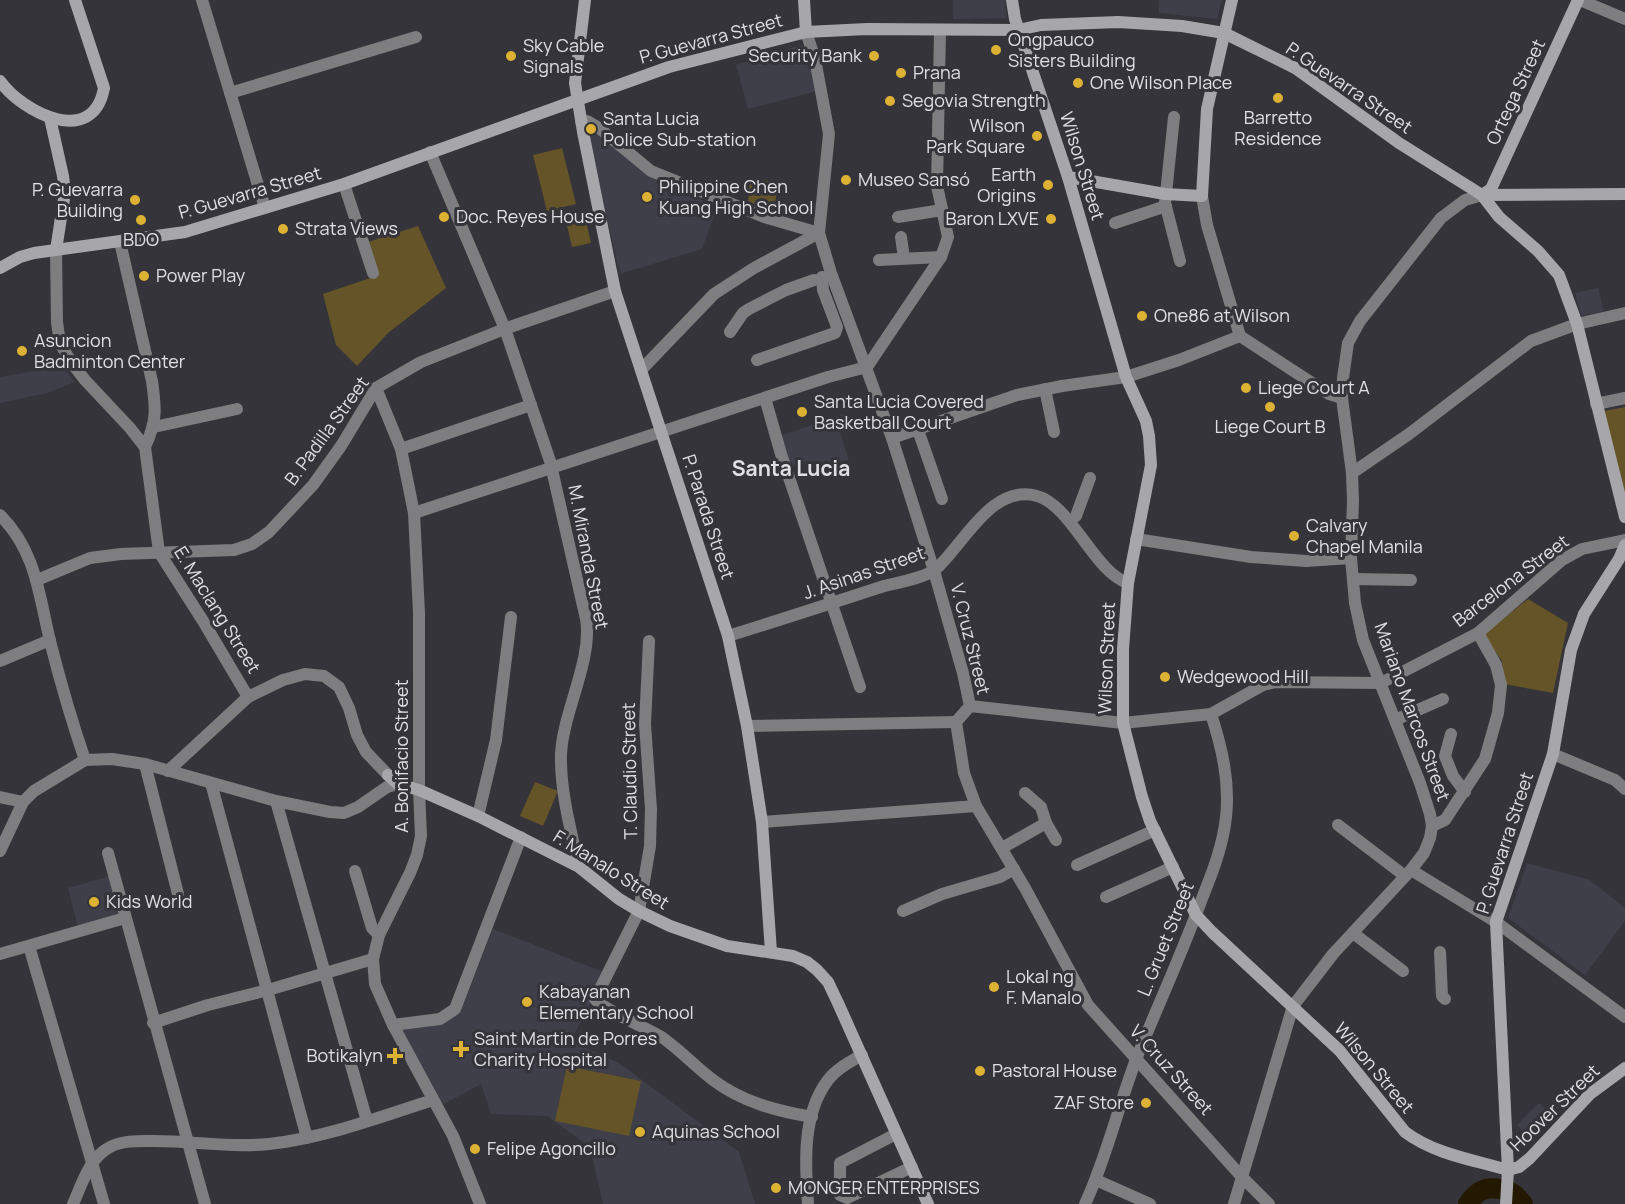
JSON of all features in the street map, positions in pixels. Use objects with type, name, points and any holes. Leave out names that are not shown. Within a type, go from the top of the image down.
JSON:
[{"type":"main road","points":[[0,81],[21,102],[50,118],[67,121],[90,115],[102,101],[104,88],[75,0]]},
{"type":"main road","name":"P. Parada Street","points":[[585,0],[575,83],[581,121],[615,291],[728,636],[747,726],[762,822],[771,952]]},
{"type":"main road","name":"V. Cruz Street","points":[[804,0],[806,32]]},
{"type":"main road","name":"Wilson Street","points":[[1012,0],[1018,30],[1068,177],[1126,377],[1146,421],[1150,442],[1151,465],[1128,583],[1123,649],[1123,723],[1142,798],[1155,831],[1196,915],[1340,1050],[1405,1132],[1417,1141],[1435,1149],[1508,1170]]},
{"type":"main road","points":[[1068,177],[1165,200],[1202,196],[1207,109],[1232,0]]},
{"type":"main road","name":"Ortega Street","points":[[1482,195],[1491,189],[1579,0]]},
{"type":"main road","name":"P. Guevarra Street","points":[[0,268],[20,257],[185,232],[344,184],[667,67],[806,32],[867,29],[1018,30],[1041,25],[1118,22],[1182,26],[1224,33],[1295,68],[1399,143],[1482,195],[1499,217],[1538,250],[1559,275],[1576,324],[1625,517]]},
{"type":"main road","points":[[50,118],[63,176],[64,192],[56,250]]},
{"type":"main road","points":[[1482,195],[1625,194]]},
{"type":"main road","name":"P. Guevarra Street","points":[[1506,1202],[1508,1170],[1496,922],[1553,754],[1571,650],[1584,614],[1619,559],[1625,545]]},
{"type":"main road","points":[[388,775],[398,783]]},
{"type":"main road","name":"F. Manalo Street","points":[[398,783],[478,816],[579,867],[619,899],[670,926],[727,946],[793,956],[807,962],[828,982],[928,1204]]},
{"type":"main road","name":"Hoover Street","points":[[1508,1170],[1519,1167],[1530,1158],[1590,1094],[1625,1068]]},
{"type":"street","points":[[202,0],[265,208]]},
{"type":"street","points":[[1579,0],[1625,19]]},
{"type":"street","points":[[414,513],[551,466],[828,377],[867,367],[941,257],[948,237],[937,186],[940,30]]},
{"type":"street","name":"V. Cruz Street","points":[[806,32],[815,59],[829,134],[819,233],[831,273],[892,438],[963,673],[970,706],[956,722],[964,773],[976,806],[1013,867],[1088,1005],[1241,1176],[1269,1204]]},
{"type":"street","points":[[230,93],[416,37]]},
{"type":"street","points":[[1174,117],[1165,200],[1180,261]]},
{"type":"street","points":[[581,121],[587,121],[599,128],[651,171],[764,217],[819,233]]},
{"type":"street","name":"M. Miranda Street","points":[[430,152],[505,329],[531,405],[551,466],[588,629],[561,754],[579,867]]},
{"type":"street","points":[[344,184],[373,273]]},
{"type":"street","name":"Mariano Marcos Street","points":[[1234,1204],[1293,1006],[1333,954],[1408,873],[1424,853],[1430,838],[1432,826],[1420,783],[1363,640],[1354,603],[1351,558],[1352,473],[1342,398],[1348,343],[1360,321],[1441,218],[1465,200],[1482,195]]},
{"type":"street","points":[[1202,196],[1207,225],[1240,336],[1329,394],[1342,398]]},
{"type":"street","points":[[1115,223],[1165,200]]},
{"type":"street","points":[[898,218],[942,210]]},
{"type":"street","points":[[641,370],[714,294],[763,263],[819,233]]},
{"type":"street","points":[[901,237],[904,258]]},
{"type":"street","points":[[56,250],[57,322],[60,343],[85,380],[145,447],[154,427],[156,403],[120,242]]},
{"type":"street","points":[[879,260],[941,257]]},
{"type":"street","points":[[730,332],[748,309],[786,290],[818,278],[837,327],[835,333],[757,360]]},
{"type":"street","name":"B. Padilla Street","points":[[37,580],[90,558],[121,554],[234,550],[252,544],[269,532],[312,485],[341,446],[376,388],[421,362],[505,329],[615,291]]},
{"type":"street","points":[[1352,473],[1409,434],[1531,341],[1576,324],[1625,313]]},
{"type":"street","points":[[892,438],[1017,396],[1045,389],[1126,377],[1179,360],[1240,336]]},
{"type":"street","name":"A. Bonifacio Street","points":[[376,388],[400,449],[414,513],[419,613],[421,836],[417,855],[379,935],[373,959],[375,984],[393,1025],[453,1137],[480,1204]]},
{"type":"street","points":[[1045,389],[1054,432]]},
{"type":"street","points":[[1596,404],[1625,398]]},
{"type":"street","points":[[765,399],[860,687]]},
{"type":"street","points":[[400,449],[531,405]]},
{"type":"street","points":[[154,427],[237,409]]},
{"type":"street","points":[[918,430],[942,499]]},
{"type":"street","name":"E. Maclang Street","points":[[145,447],[159,552],[249,696]]},
{"type":"street","points":[[1076,516],[1090,477]]},
{"type":"street","name":"J. Asinas Street","points":[[728,636],[934,571],[997,502],[1014,494],[1037,496],[1053,505],[1107,568],[1128,583]]},
{"type":"street","points":[[0,515],[14,530],[28,554],[85,760]]},
{"type":"street","points":[[1136,539],[1251,557],[1306,561],[1351,558]]},
{"type":"street","name":"Barcelona Street","points":[[970,706],[1123,723],[1211,714],[1263,685],[1276,682],[1381,683],[1478,633],[1562,560],[1582,549],[1625,540]]},
{"type":"street","points":[[1353,579],[1411,580]]},
{"type":"street","points":[[478,816],[496,740],[511,617]]},
{"type":"street","points":[[1432,826],[1445,820],[1485,759],[1498,713],[1501,686],[1497,664],[1478,633]]},
{"type":"street","points":[[0,661],[50,640]]},
{"type":"street","name":"T. Claudio Street","points":[[649,641],[645,724],[651,809],[650,846],[639,911],[595,996],[596,1001],[663,1038],[715,1082],[735,1093],[777,1111],[812,1117]]},
{"type":"street","points":[[168,771],[249,696],[284,680],[305,674],[324,676],[339,687],[366,752],[388,775]]},
{"type":"street","points":[[1395,720],[1443,699]]},
{"type":"street","name":"L. Gruet Street","points":[[1085,1204],[1096,1180],[1137,1058],[1219,853],[1226,819],[1228,788],[1221,744],[1211,714]]},
{"type":"street","points":[[747,726],[956,722]]},
{"type":"street","points":[[1451,734],[1445,756],[1453,776],[1465,792]]},
{"type":"street","points":[[1553,754],[1615,780],[1625,789]]},
{"type":"street","points":[[0,851],[22,802],[34,791],[85,760],[112,759],[145,764],[276,801],[330,812],[344,813],[358,807],[387,787],[398,783]]},
{"type":"street","points":[[145,764],[178,894]]},
{"type":"street","points":[[211,783],[307,1138]]},
{"type":"street","points":[[1025,793],[1041,807],[1046,823],[1056,840]]},
{"type":"street","points":[[0,797],[22,802]]},
{"type":"street","points":[[276,801],[323,973],[367,1121]]},
{"type":"street","points":[[762,822],[976,806]]},
{"type":"street","points":[[1002,848],[1046,823]]},
{"type":"street","points":[[1338,825],[1408,873],[1496,922],[1625,1017]]},
{"type":"street","points":[[1077,865],[1155,831]]},
{"type":"street","points":[[393,1025],[440,1019],[455,1009],[521,837]]},
{"type":"street","points":[[108,853],[153,1023],[205,1204]]},
{"type":"street","points":[[903,911],[942,894],[986,881],[1013,867]]},
{"type":"street","points":[[1106,897],[1173,867]]},
{"type":"street","points":[[355,871],[372,928],[379,935]]},
{"type":"street","points":[[0,954],[125,918]]},
{"type":"street","points":[[1353,933],[1403,970]]},
{"type":"street","points":[[29,946],[104,1204]]},
{"type":"street","points":[[1440,952],[1442,996],[1445,999]]},
{"type":"street","points":[[153,1023],[208,1005],[373,959]]},
{"type":"street","points":[[808,1204],[806,1149],[819,1095],[828,1079],[862,1055]]},
{"type":"street","points":[[73,1204],[93,1162],[110,1147],[122,1143],[186,1141],[257,1145],[307,1138],[433,1100]]},
{"type":"street","points":[[896,1134],[840,1163],[840,1196],[847,1198],[912,1167]]},
{"type":"street","points":[[1096,1180],[1150,1204]]},
{"type":"shaded area","points":[[953,0],[1005,0],[1007,18],[953,19]]},
{"type":"shaded area","points":[[1159,0],[1222,0],[1217,19],[1159,13]]},
{"type":"shaded area","points":[[800,45],[806,47],[817,91],[748,109],[736,65]]},
{"type":"shaded area","name":"Philippine Chen Kuang High School","points":[[594,129],[666,189],[718,205],[702,249],[620,274],[588,135]]},
{"type":"shaded area","points":[[562,148],[576,204],[547,211],[533,155]]},
{"type":"shaded area","points":[[750,179],[777,182],[775,212],[748,202]]},
{"type":"shaded area","points":[[584,212],[591,243],[572,247],[565,217]]},
{"type":"shaded area","points":[[418,226],[446,288],[388,333],[357,366],[336,345],[323,294],[376,276],[365,243]]},
{"type":"shaded area","points":[[1598,288],[1604,311],[1581,316],[1575,293]]},
{"type":"shaded area","points":[[60,361],[74,382],[48,393],[0,403],[0,377],[46,369]]},
{"type":"shaded area","points":[[1625,407],[1625,495],[1604,411]]},
{"type":"shaded area","points":[[846,413],[851,429],[840,433],[849,460],[811,477],[805,462],[790,467],[780,436]]},
{"type":"shaded area","points":[[1528,599],[1568,623],[1553,693],[1504,684],[1502,661],[1483,635]]},
{"type":"shaded area","points":[[535,782],[558,791],[543,826],[520,816]]},
{"type":"shaded area","points":[[1527,863],[1590,880],[1625,908],[1625,921],[1585,975],[1508,918]]},
{"type":"shaded area","name":"Kids World","points":[[111,876],[121,916],[78,928],[68,888]]},
{"type":"shaded area","points":[[493,929],[606,973],[571,1041],[619,1063],[739,1152],[755,1204],[603,1204],[590,1147],[547,1116],[491,1114],[481,1084],[442,1105],[400,1031],[444,1020],[458,1010],[468,993]]},
{"type":"shaded area","points":[[567,1066],[641,1081],[629,1136],[555,1121]]},
{"type":"shaded area","points":[[1539,1103],[1552,1116],[1530,1138],[1517,1125]]},
{"type":"waterway","points":[[1468,1204],[1482,1190],[1500,1189]]},
{"type":"waterway","points":[[1508,1191],[1523,1204]]},
{"type":"place","name":"Ongpauco Sisters Building","points":[[996,50]]},
{"type":"place","name":"Sky Cable Signals","points":[[511,56]]},
{"type":"place","name":"Security Bank","points":[[874,56]]},
{"type":"place","name":"Prana","points":[[901,73]]},
{"type":"place","name":"One Wilson Place","points":[[1078,83]]},
{"type":"place","name":"Barretto Residence","points":[[1278,98]]},
{"type":"place","name":"Segovia Strength","points":[[890,101]]},
{"type":"place","name":"Santa Lucia Police Sub-station","points":[[591,129]]},
{"type":"place","name":"Wilson Park Square","points":[[1037,136]]},
{"type":"place","name":"Museo Sansó","points":[[846,180]]},
{"type":"place","name":"Earth Origins","points":[[1048,185]]},
{"type":"place","name":"Philippine Chen Kuang High School","points":[[647,197]]},
{"type":"place","name":"P. Guevarra Building","points":[[135,200]]},
{"type":"place","name":"Doc. Reyes House","points":[[444,217]]},
{"type":"place","name":"Baron LXVE","points":[[1051,219]]},
{"type":"place","name":"BDO","points":[[141,220]]},
{"type":"place","name":"Strata Views","points":[[283,229]]},
{"type":"place","name":"Power Play","points":[[144,276]]},
{"type":"place","name":"One86 at Wilson","points":[[1142,316]]},
{"type":"place","name":"Asuncion Badminton Center","points":[[22,351]]},
{"type":"place","name":"Liege Court A","points":[[1246,388]]},
{"type":"place","name":"Liege Court B","points":[[1270,407]]},
{"type":"place","name":"Santa Lucia Covered Basketball Court","points":[[802,412]]},
{"type":"place","name":"Calvary Chapel Manila","points":[[1294,536]]},
{"type":"place","name":"Wedgewood Hill","points":[[1165,677]]},
{"type":"place","name":"Kids World","points":[[94,902]]},
{"type":"place","name":"Lokal ng F. Manalo","points":[[994,987]]},
{"type":"place","name":"Kabayanan Elementary School","points":[[527,1002]]},
{"type":"place","name":"Saint Martin de Porres Charity Hospital","points":[[461,1049]]},
{"type":"place","name":"Botikalyn","points":[[395,1056]]},
{"type":"place","name":"Pastoral House","points":[[980,1071]]},
{"type":"place","name":"ZAF Store","points":[[1146,1103]]},
{"type":"place","name":"Aquinas School","points":[[640,1132]]},
{"type":"place","name":"Felipe Agoncillo","points":[[475,1149]]},
{"type":"place","name":"MONGER ENTERPRISES","points":[[776,1188]]},
{"type":"district","name":"Santa Lucia","points":[[791,469]]}]
